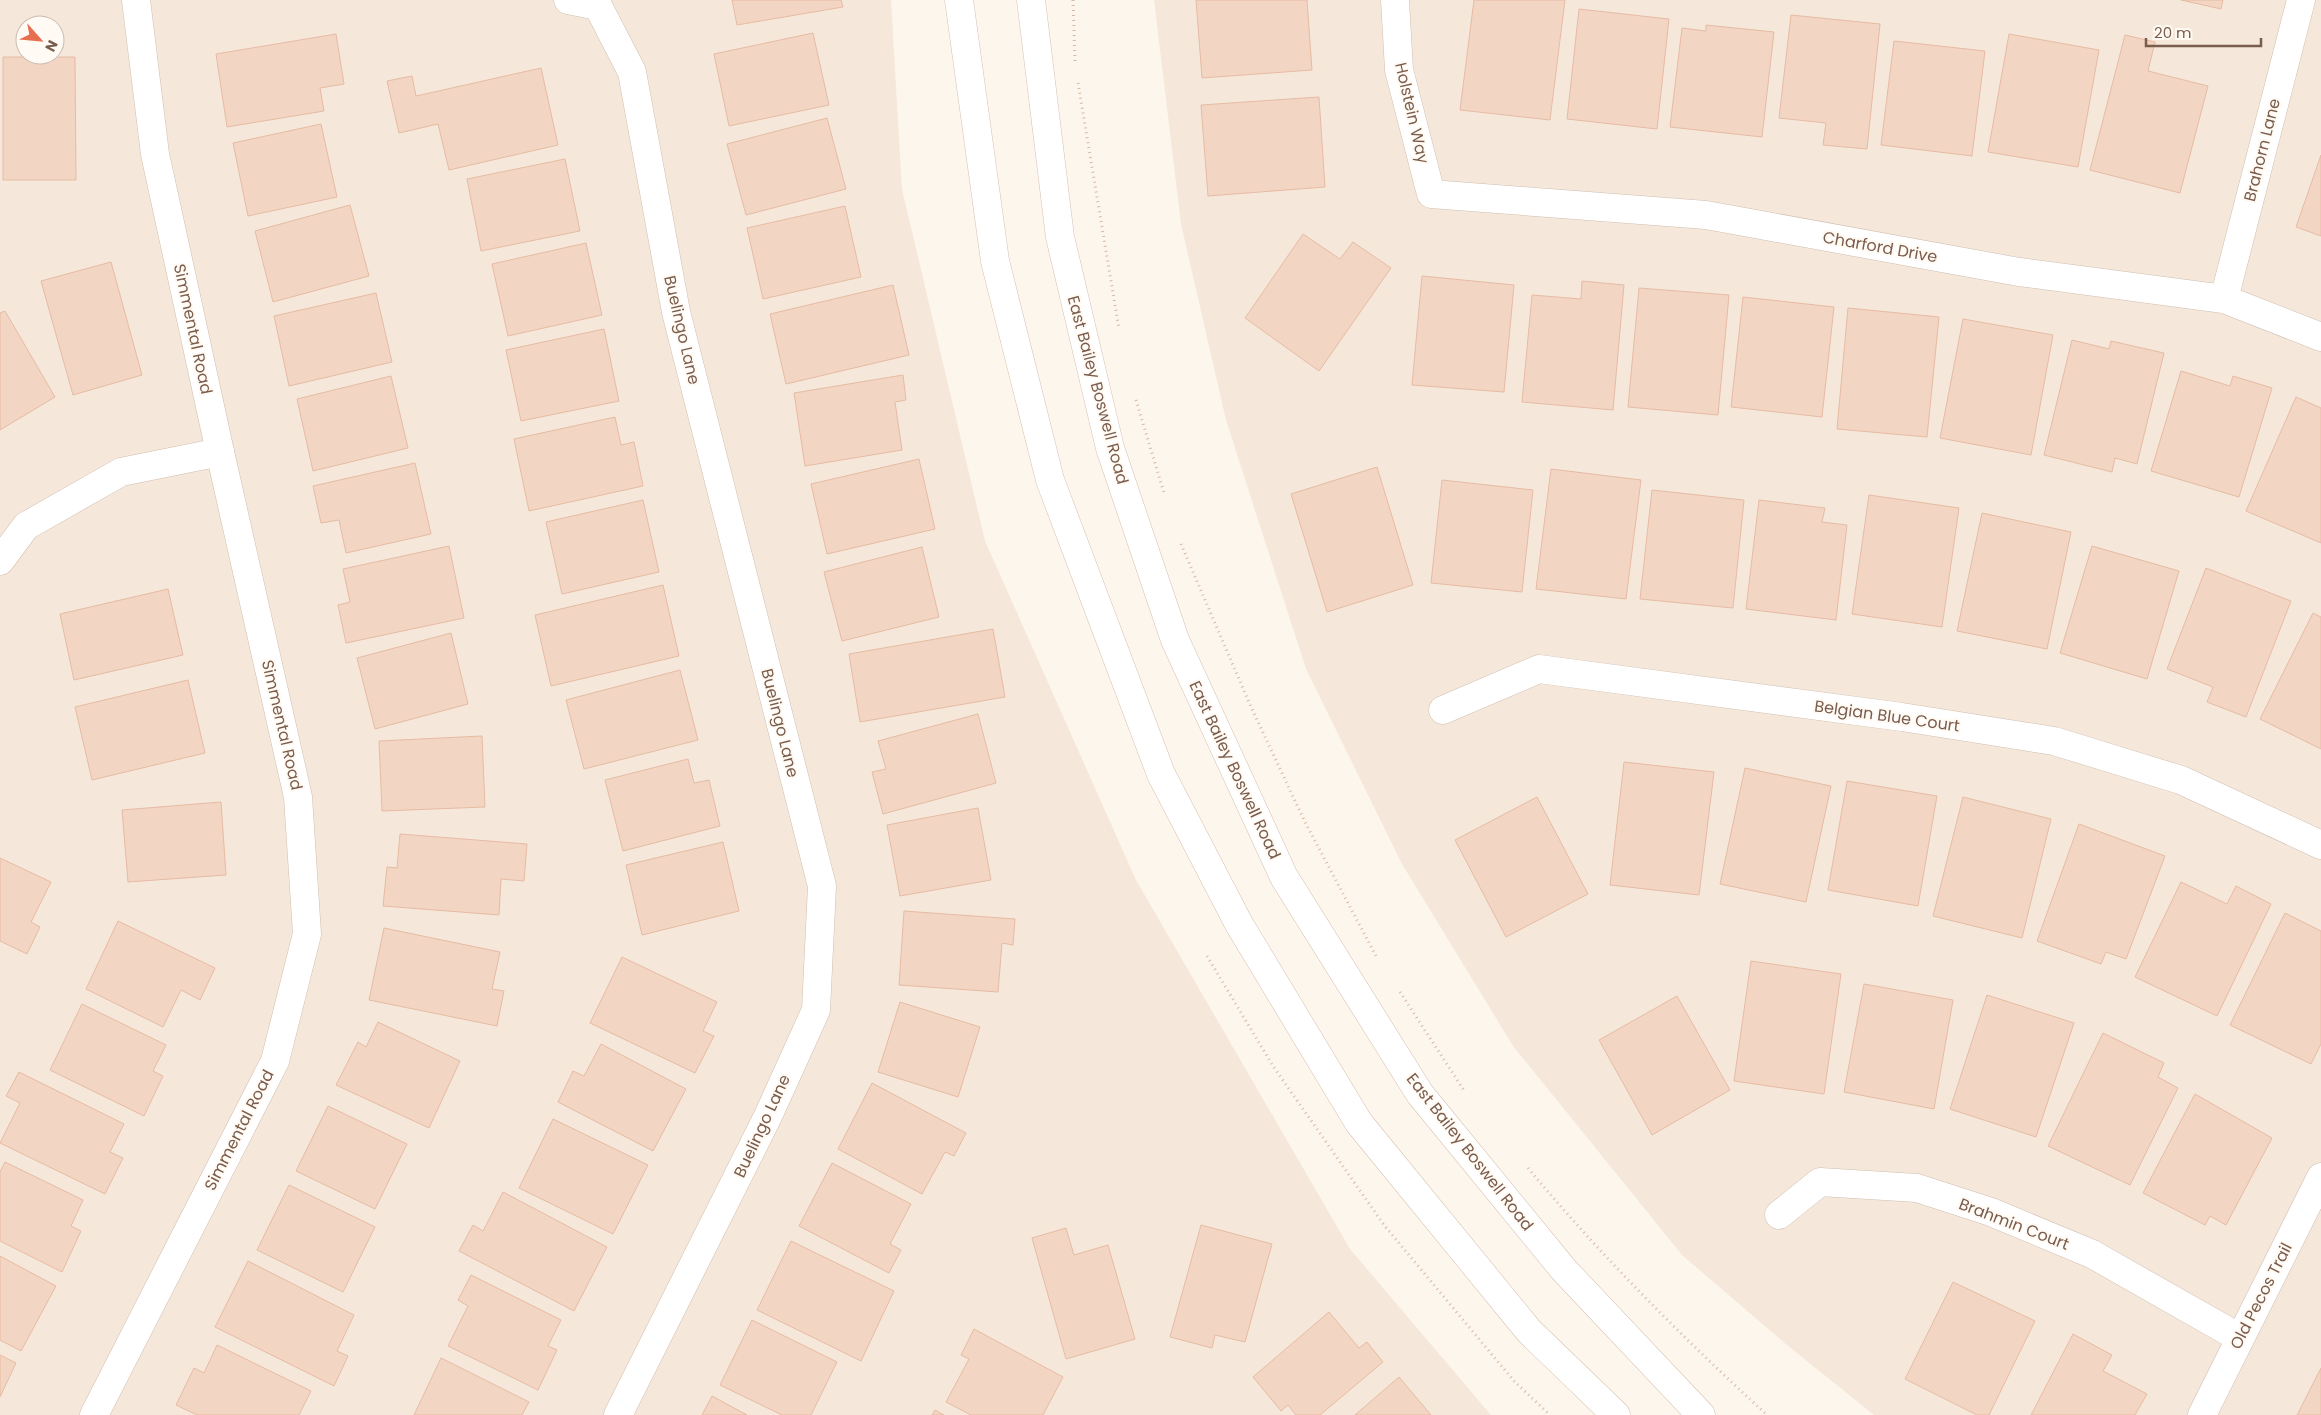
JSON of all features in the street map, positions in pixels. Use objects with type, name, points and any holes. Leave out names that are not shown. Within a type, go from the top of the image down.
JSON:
[{"type":"street","name":"Simmental Road","points":[[94,1415],[274,1060],[307,934],[298,797],[155,154],[136,0]]},
{"type":"street","name":"Buelingo Lane","points":[[568,0],[598,6],[632,72],[676,312],[822,886],[816,1010],[768,1116],[618,1415]]},
{"type":"street","points":[[959,0],[995,261],[1048,470],[1162,774],[1239,924],[1360,1123],[1530,1331],[1616,1415]]},
{"type":"street","name":"East Bailey Boswell Road","points":[[1031,0],[1060,237],[1110,448],[1175,640],[1284,877],[1420,1094],[1564,1270],[1701,1415]]},
{"type":"street","name":"Holstein Way","points":[[1395,0],[1400,70],[1431,194]]},
{"type":"street","name":"Brahorn Lane","points":[[2224,299],[2301,0]]},
{"type":"street","name":"Charford Drive","points":[[1431,194],[1706,215],[2019,272],[2224,299],[2321,338]]},
{"type":"street","points":[[0,561],[26,526],[121,472],[220,452]]},
{"type":"street","name":"Belgian Blue Court","points":[[1443,710],[1539,669],[1902,718],[2054,741],[2172,777],[2321,846]]},
{"type":"street","name":"Old Pecos Trail","points":[[2202,1415],[2321,1177]]},
{"type":"street","name":"Brahmin Court","points":[[1779,1215],[1820,1182],[1917,1188],[1992,1212],[2092,1254],[2240,1338]]},
{"type":"path","points":[[1073,0],[1076,69]]},
{"type":"path","points":[[1077,78],[1120,334]]},
{"type":"path","points":[[1133,390],[1166,502]]},
{"type":"path","points":[[1179,538],[1251,707],[1301,813],[1380,963]]},
{"type":"path","points":[[1397,988],[1468,1096]]},
{"type":"path","points":[[1523,1162],[1572,1221],[1722,1374],[1767,1415]]},
{"type":"shaded area","points":[[0,0],[891,0],[902,189],[985,541],[1136,880],[1350,1249],[1491,1415],[0,1415]]},
{"type":"shaded area","points":[[1154,0],[2321,0],[2321,1415],[1874,1415],[1787,1345],[1682,1255],[1513,1046],[1402,864],[1306,669],[1226,420],[1181,224]]},
{"type":"building","points":[[732,0],[841,0],[843,7],[737,25]]},
{"type":"building","points":[[1196,0],[1307,0],[1312,70],[1202,78]]},
{"type":"building","points":[[1474,0],[1565,0],[1550,120],[1460,110]]},
{"type":"building","points":[[2181,0],[2223,0],[2221,9]]},
{"type":"building","points":[[1579,9],[1669,19],[1657,129],[1567,119]]},
{"type":"building","points":[[1791,15],[1880,24],[1867,149],[1823,145],[1826,123],[1779,118]]},
{"type":"building","points":[[1706,25],[1774,32],[1762,137],[1670,127],[1682,28],[1706,31]]},
{"type":"building","points":[[813,33],[829,105],[729,126],[714,54]]},
{"type":"building","points":[[336,34],[344,84],[320,88],[324,111],[227,127],[216,54]]},
{"type":"building","points":[[2009,34],[2099,50],[2078,167],[1988,152]]},
{"type":"building","points":[[2125,35],[2155,42],[2148,71],[2208,86],[2180,193],[2090,170]]},
{"type":"building","points":[[1894,41],[1985,51],[1972,156],[1881,145]]},
{"type":"building","points":[[3,57],[15,57],[15,65],[65,65],[65,57],[75,57],[76,180],[3,180]]},
{"type":"building","points":[[541,68],[558,145],[449,170],[438,124],[399,133],[387,81],[412,76],[416,96]]},
{"type":"building","points":[[1319,97],[1325,187],[1208,196],[1201,105]]},
{"type":"building","points":[[827,118],[846,189],[746,215],[727,144]]},
{"type":"building","points":[[321,124],[337,197],[248,216],[233,143]]},
{"type":"building","points":[[2321,155],[2321,236],[2296,227]]},
{"type":"building","points":[[565,159],[580,231],[481,251],[467,179]]},
{"type":"building","points":[[350,205],[369,276],[273,302],[255,231]]},
{"type":"building","points":[[845,206],[861,277],[763,299],[747,228]]},
{"type":"building","points":[[1303,234],[1340,259],[1353,242],[1391,268],[1319,371],[1245,318]]},
{"type":"building","points":[[586,243],[602,315],[508,336],[492,264]]},
{"type":"building","points":[[111,262],[142,375],[73,395],[41,281]]},
{"type":"building","points":[[1422,276],[1514,285],[1504,392],[1412,385]]},
{"type":"building","points":[[1582,281],[1624,285],[1613,410],[1522,402],[1532,295],[1581,299]]},
{"type":"building","points":[[893,285],[909,355],[786,384],[770,314]]},
{"type":"building","points":[[1639,288],[1729,295],[1718,415],[1628,407]]},
{"type":"building","points":[[376,293],[392,362],[289,386],[274,316]]},
{"type":"building","points":[[1743,297],[1834,307],[1822,417],[1731,407]]},
{"type":"building","points":[[1848,308],[1939,317],[1927,437],[1837,429]]},
{"type":"building","points":[[5,311],[55,397],[0,430],[0,313]]},
{"type":"building","points":[[1963,319],[2053,335],[2031,455],[1940,438]]},
{"type":"building","points":[[604,329],[619,401],[521,421],[506,350]]},
{"type":"building","points":[[2072,340],[2109,349],[2111,341],[2164,353],[2137,464],[2115,458],[2112,472],[2044,455]]},
{"type":"building","points":[[2181,371],[2230,386],[2233,376],[2272,388],[2239,497],[2151,471]]},
{"type":"building","points":[[903,375],[906,400],[895,402],[902,450],[805,466],[794,393]]},
{"type":"building","points":[[391,376],[408,448],[313,471],[297,399]]},
{"type":"building","points":[[2296,397],[2321,408],[2321,543],[2246,511]]},
{"type":"building","points":[[615,417],[621,445],[634,442],[643,486],[529,511],[514,439]]},
{"type":"building","points":[[919,459],[935,529],[827,554],[811,484]]},
{"type":"building","points":[[415,463],[431,534],[346,553],[339,520],[321,523],[313,486]]},
{"type":"building","points":[[1377,467],[1413,585],[1327,612],[1291,494]]},
{"type":"building","points":[[1551,469],[1641,480],[1626,599],[1536,589]]},
{"type":"building","points":[[1442,480],[1533,490],[1522,592],[1431,583]]},
{"type":"building","points":[[1652,490],[1744,500],[1733,608],[1640,599]]},
{"type":"building","points":[[1869,495],[1959,508],[1942,627],[1852,614]]},
{"type":"building","points":[[643,500],[659,572],[562,594],[546,522]]},
{"type":"building","points":[[1759,500],[1825,508],[1822,522],[1847,525],[1836,620],[1746,609]]},
{"type":"building","points":[[1982,513],[2071,532],[2047,649],[1957,631]]},
{"type":"building","points":[[449,546],[464,618],[346,643],[338,605],[350,602],[343,569]]},
{"type":"building","points":[[2092,546],[2179,571],[2147,679],[2060,653]]},
{"type":"building","points":[[922,547],[939,617],[842,641],[824,572]]},
{"type":"building","points":[[2206,568],[2291,601],[2246,717],[2207,702],[2213,687],[2167,669]]},
{"type":"building","points":[[663,585],[679,656],[551,686],[535,615]]},
{"type":"building","points":[[168,589],[183,655],[74,680],[60,614]]},
{"type":"building","points":[[2313,613],[2321,617],[2321,749],[2260,719]]},
{"type":"building","points":[[993,629],[1005,697],[860,722],[849,654]]},
{"type":"building","points":[[451,633],[468,704],[375,729],[357,658]]},
{"type":"building","points":[[680,670],[698,740],[584,769],[566,700]]},
{"type":"building","points":[[188,680],[205,753],[92,780],[75,707]]},
{"type":"building","points":[[978,714],[996,783],[883,814],[872,772],[886,769],[878,741]]},
{"type":"building","points":[[482,736],[485,807],[382,811],[379,741]]},
{"type":"building","points":[[688,759],[694,783],[709,780],[720,826],[623,851],[605,780]]},
{"type":"building","points":[[1624,762],[1714,772],[1699,895],[1610,885]]},
{"type":"building","points":[[1745,768],[1831,786],[1806,902],[1720,884]]},
{"type":"building","points":[[1847,781],[1937,796],[1918,906],[1828,890]]},
{"type":"building","points":[[1537,797],[1588,894],[1506,937],[1455,840]]},
{"type":"building","points":[[1963,797],[2051,819],[2022,938],[1933,916]]},
{"type":"building","points":[[221,802],[226,875],[128,882],[122,810]]},
{"type":"building","points":[[978,808],[991,880],[900,896],[887,825]]},
{"type":"building","points":[[2079,824],[2165,856],[2126,959],[2106,952],[2101,964],[2037,941]]},
{"type":"building","points":[[400,834],[527,844],[524,881],[501,879],[499,915],[383,906],[387,867],[397,868]]},
{"type":"building","points":[[723,842],[739,911],[642,935],[626,865]]},
{"type":"building","points":[[0,858],[51,882],[31,922],[40,927],[27,954],[0,941]]},
{"type":"building","points":[[2181,882],[2227,904],[2236,886],[2271,904],[2217,1016],[2135,977]]},
{"type":"building","points":[[904,911],[1015,919],[1013,945],[1002,943],[998,992],[899,985]]},
{"type":"building","points":[[2285,913],[2321,931],[2321,1044],[2311,1064],[2230,1025]]},
{"type":"building","points":[[118,921],[215,968],[200,1000],[181,990],[163,1027],[86,989]]},
{"type":"building","points":[[384,928],[500,952],[492,989],[504,991],[497,1026],[369,1000]]},
{"type":"building","points":[[622,957],[717,1002],[703,1031],[714,1036],[695,1073],[590,1023]]},
{"type":"building","points":[[1751,961],[1841,974],[1824,1094],[1734,1081]]},
{"type":"building","points":[[1864,984],[1953,1000],[1934,1109],[1844,1092]]},
{"type":"building","points":[[1987,995],[2074,1023],[2036,1137],[1950,1109]]},
{"type":"building","points":[[1677,996],[1730,1090],[1652,1135],[1599,1040]]},
{"type":"building","points":[[900,1002],[980,1027],[958,1097],[878,1072]]},
{"type":"building","points":[[82,1004],[166,1045],[153,1071],[163,1076],[144,1116],[50,1070]]},
{"type":"building","points":[[378,1022],[460,1061],[429,1128],[336,1085],[358,1042],[366,1047]]},
{"type":"building","points":[[2103,1033],[2164,1063],[2158,1077],[2178,1088],[2130,1185],[2048,1146]]},
{"type":"building","points":[[601,1044],[686,1089],[653,1151],[558,1102],[573,1071],[584,1076]]},
{"type":"building","points":[[19,1072],[124,1124],[110,1152],[123,1158],[105,1194],[0,1143],[20,1103],[6,1096]]},
{"type":"building","points":[[872,1083],[966,1133],[954,1156],[945,1152],[922,1194],[838,1149]]},
{"type":"building","points":[[2195,1094],[2272,1138],[2226,1225],[2210,1216],[2205,1225],[2143,1193]]},
{"type":"building","points":[[328,1106],[407,1144],[375,1209],[296,1171]]},
{"type":"building","points":[[553,1119],[648,1165],[613,1234],[519,1188]]},
{"type":"building","points":[[5,1162],[83,1200],[71,1226],[81,1231],[62,1272],[0,1241],[0,1172]]},
{"type":"building","points":[[832,1163],[911,1204],[890,1244],[901,1250],[889,1273],[799,1226]]},
{"type":"building","points":[[289,1185],[375,1227],[343,1292],[257,1250]]},
{"type":"building","points":[[503,1192],[607,1247],[574,1311],[459,1251],[473,1225],[483,1231]]},
{"type":"building","points":[[1201,1225],[1272,1244],[1245,1342],[1215,1335],[1212,1348],[1170,1337]]},
{"type":"building","points":[[1066,1228],[1074,1255],[1108,1245],[1135,1339],[1066,1359],[1032,1238]]},
{"type":"building","points":[[791,1241],[894,1291],[861,1361],[757,1310]]},
{"type":"building","points":[[0,1256],[56,1286],[21,1351],[0,1340]]},
{"type":"building","points":[[248,1261],[354,1315],[337,1351],[348,1356],[334,1386],[215,1327]]},
{"type":"building","points":[[471,1275],[561,1320],[548,1346],[557,1350],[538,1390],[448,1346],[468,1306],[458,1300]]},
{"type":"building","points":[[1953,1282],[2035,1321],[1989,1415],[1977,1415],[1905,1379]]},
{"type":"building","points":[[1329,1312],[1359,1348],[1367,1342],[1383,1362],[1320,1415],[1296,1415],[1288,1405],[1281,1411],[1253,1377]]},
{"type":"building","points":[[752,1320],[837,1362],[811,1415],[782,1415],[720,1385]]},
{"type":"building","points":[[974,1329],[1063,1377],[1043,1415],[971,1415],[946,1402],[969,1359],[961,1355]]},
{"type":"building","points":[[2073,1334],[2112,1355],[2103,1371],[2147,1394],[2135,1415],[2031,1415]]},
{"type":"building","points":[[217,1345],[311,1391],[299,1415],[197,1415],[176,1405],[194,1368],[204,1373]]},
{"type":"building","points":[[0,1355],[16,1363],[0,1397]]},
{"type":"building","points":[[441,1358],[529,1402],[522,1415],[414,1415]]},
{"type":"building","points":[[2321,1368],[2321,1415],[2297,1415]]},
{"type":"building","points":[[1399,1377],[1431,1415],[1355,1415]]},
{"type":"building","points":[[712,1396],[747,1415],[702,1415]]},
{"type":"building","points":[[935,1410],[944,1415],[932,1415]]}]
